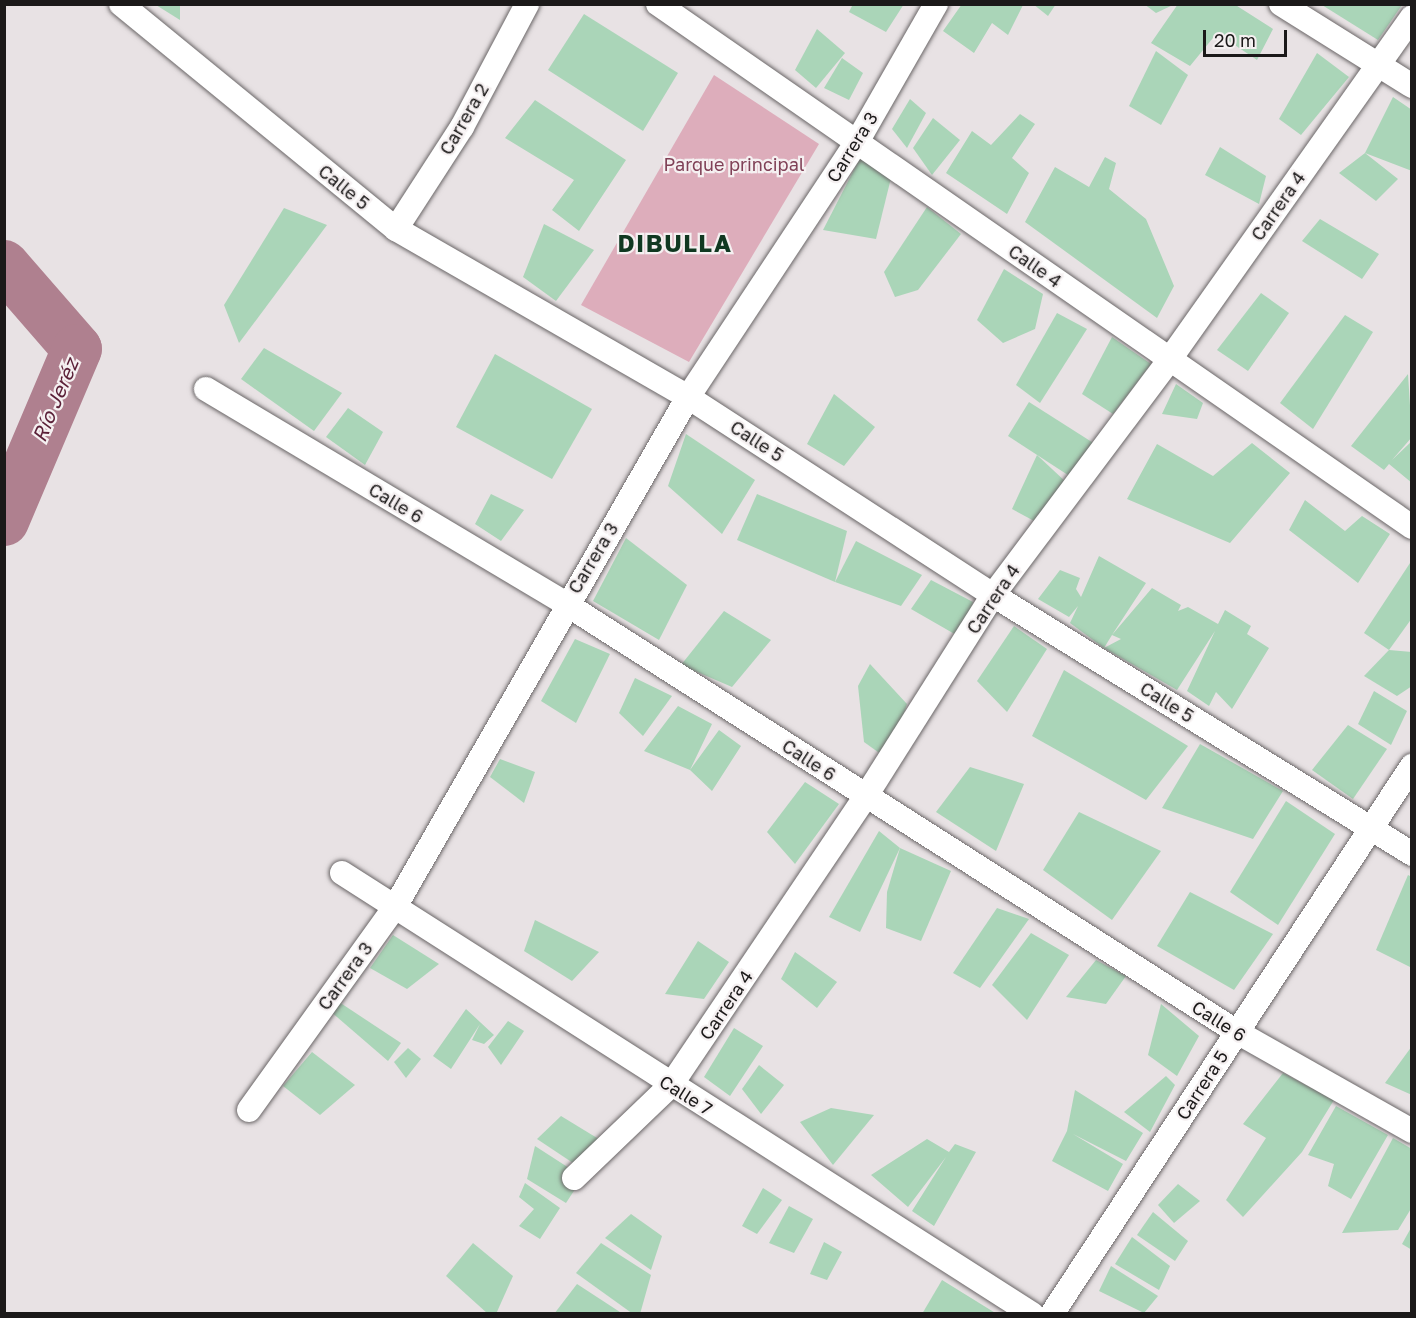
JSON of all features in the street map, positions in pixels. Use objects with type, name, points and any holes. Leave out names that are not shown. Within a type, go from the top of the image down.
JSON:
[{"type":"street","name":"Calle 5","points":[[121,4],[396,229],[688,397],[993,595],[1412,854]]},
{"type":"street","name":"Carrera 2","points":[[396,229],[462,127],[527,4]]},
{"type":"street","name":"Calle 4","points":[[658,4],[1412,527]]},
{"type":"street","name":"Carrera 3","points":[[249,1110],[395,907],[566,604],[688,397],[857,142],[936,4]]},
{"type":"street","points":[[1281,4],[1412,86]]},
{"type":"street","name":"Carrera 4","points":[[574,1178],[671,1085],[866,796],[993,595],[1170,359],[1412,17]]},
{"type":"street","name":"Calle 6","points":[[206,389],[566,604],[1237,1032],[1412,1131]]},
{"type":"street","name":"Carrera 5","points":[[1052,1314],[1412,766]]},
{"type":"street","name":"Calle 7","points":[[342,873],[1032,1314]]},
{"type":"green space","name":"Parque principal","points":[[714,75],[819,144],[689,362],[581,305]]},
{"type":"building","points":[[853,4],[904,4],[886,32],[849,12]]},
{"type":"building","points":[[962,4],[1023,5],[1008,35],[992,23],[974,53],[943,31]]},
{"type":"building","points":[[1033,4],[1056,4],[1048,16]]},
{"type":"building","points":[[1144,4],[1175,4],[1156,13]]},
{"type":"building","points":[[1178,4],[1234,4],[1273,29],[1257,60],[1217,33],[1190,66],[1151,43]]},
{"type":"building","points":[[156,5],[180,5],[180,20]]},
{"type":"building","points":[[1322,5],[1402,5],[1378,40]]},
{"type":"building","points":[[584,14],[678,73],[643,131],[548,70]]},
{"type":"building","points":[[817,29],[845,53],[816,88],[795,70]]},
{"type":"building","points":[[1156,51],[1188,75],[1161,125],[1129,106]]},
{"type":"building","points":[[1317,53],[1349,77],[1301,135],[1279,119]]},
{"type":"building","points":[[842,58],[863,73],[849,100],[824,88]]},
{"type":"building","points":[[1393,97],[1412,110],[1412,171],[1365,153]]},
{"type":"building","points":[[910,99],[926,113],[907,148],[892,129]]},
{"type":"building","points":[[535,100],[626,160],[579,231],[552,210],[574,180],[505,138]]},
{"type":"building","points":[[1020,114],[1035,124],[1012,158],[1029,173],[1007,214],[946,173],[972,131],[991,145]]},
{"type":"building","points":[[933,118],[960,140],[932,175],[913,148]]},
{"type":"building","points":[[1220,147],[1266,176],[1259,204],[1205,175]]},
{"type":"building","points":[[1365,153],[1398,179],[1376,201],[1339,173]]},
{"type":"building","points":[[1105,157],[1116,163],[1109,189],[1146,219],[1174,286],[1157,318],[1025,222],[1055,167],[1089,187]]},
{"type":"building","points":[[860,158],[891,178],[876,239],[823,230]]},
{"type":"building","points":[[927,207],[961,234],[918,290],[895,297],[884,272]]},
{"type":"building","points":[[284,208],[327,225],[239,343],[224,305]]},
{"type":"building","points":[[1320,219],[1379,254],[1362,279],[1302,241]]},
{"type":"building","points":[[544,224],[594,250],[556,301],[523,277]]},
{"type":"building","points":[[1004,269],[1043,294],[1035,329],[1003,343],[977,320]]},
{"type":"building","points":[[1261,293],[1289,313],[1248,371],[1217,350]]},
{"type":"building","points":[[1057,313],[1087,329],[1040,403],[1016,385]]},
{"type":"building","points":[[1345,315],[1373,332],[1313,429],[1280,403]]},
{"type":"building","points":[[1112,337],[1151,364],[1113,414],[1082,394]]},
{"type":"building","points":[[264,348],[342,393],[314,431],[241,379]]},
{"type":"building","points":[[495,354],[592,409],[552,479],[456,427]]},
{"type":"building","points":[[1408,374],[1412,437],[1392,460],[1412,441],[1412,483],[1389,464],[1384,470],[1351,446]]},
{"type":"building","points":[[1176,384],[1203,403],[1197,419],[1162,414]]},
{"type":"building","points":[[834,394],[875,427],[844,466],[807,444]]},
{"type":"building","points":[[1029,402],[1095,444],[1071,477],[1008,436]]},
{"type":"building","points":[[348,408],[383,432],[365,465],[326,437]]},
{"type":"building","points":[[686,434],[755,480],[722,534],[668,486]]},
{"type":"building","points":[[1252,443],[1290,473],[1230,543],[1127,499],[1157,444],[1213,476]]},
{"type":"building","points":[[1037,455],[1067,483],[1036,522],[1012,509]]},
{"type":"building","points":[[491,494],[524,510],[501,541],[475,524]]},
{"type":"building","points":[[757,494],[847,531],[835,582],[737,540]]},
{"type":"building","points":[[1305,500],[1345,531],[1362,516],[1390,534],[1358,583],[1289,530]]},
{"type":"building","points":[[626,538],[687,585],[659,640],[593,601]]},
{"type":"building","points":[[856,541],[922,575],[901,606],[835,582]]},
{"type":"building","points":[[1099,556],[1146,583],[1104,648],[1070,623],[1078,606],[1069,617],[1038,599],[1060,570],[1080,578],[1076,589],[1081,597]]},
{"type":"building","points":[[1412,560],[1412,618],[1389,650],[1364,633]]},
{"type":"building","points":[[931,580],[973,602],[965,640],[911,609]]},
{"type":"building","points":[[1152,588],[1181,605],[1178,611],[1188,607],[1218,624],[1225,610],[1251,626],[1247,634],[1269,648],[1232,709],[1216,692],[1209,706],[1187,691],[1215,631],[1177,690],[1104,648],[1121,639],[1112,635]]},
{"type":"building","points":[[724,611],[771,640],[732,687],[681,665]]},
{"type":"building","points":[[1014,626],[1047,649],[1007,712],[977,681]]},
{"type":"building","points":[[575,639],[610,654],[576,723],[541,701]]},
{"type":"building","points":[[1389,650],[1412,652],[1412,686],[1397,696],[1364,676]]},
{"type":"building","points":[[870,664],[907,704],[889,760],[864,742],[858,686]]},
{"type":"building","points":[[1064,670],[1188,746],[1146,800],[1032,736]]},
{"type":"building","points":[[635,678],[672,696],[643,736],[619,713]]},
{"type":"building","points":[[1374,691],[1407,711],[1391,745],[1358,724]]},
{"type":"building","points":[[678,706],[712,724],[690,770],[644,751]]},
{"type":"building","points":[[1348,725],[1387,749],[1353,799],[1312,770]]},
{"type":"building","points":[[719,730],[741,746],[712,791],[690,770]]},
{"type":"building","points":[[1200,744],[1283,791],[1253,839],[1162,808]]},
{"type":"building","points":[[500,759],[535,772],[524,803],[490,777]]},
{"type":"building","points":[[970,767],[1024,784],[996,851],[936,812]]},
{"type":"building","points":[[805,782],[839,804],[795,864],[767,832]]},
{"type":"building","points":[[1286,801],[1335,834],[1278,925],[1230,892]]},
{"type":"building","points":[[1079,812],[1161,851],[1112,920],[1043,870]]},
{"type":"building","points":[[879,831],[900,848],[860,932],[829,917]]},
{"type":"building","points":[[900,848],[951,871],[921,941],[886,928],[887,892]]},
{"type":"building","points":[[1408,875],[1412,877],[1412,968],[1376,950]]},
{"type":"building","points":[[1190,892],[1273,934],[1234,990],[1157,946]]},
{"type":"building","points":[[997,908],[1029,919],[980,988],[953,973]]},
{"type":"building","points":[[535,920],[599,952],[572,981],[524,951]]},
{"type":"building","points":[[1031,933],[1069,955],[1027,1020],[992,985]]},
{"type":"building","points":[[393,935],[439,964],[407,989],[370,968]]},
{"type":"building","points":[[698,941],[729,962],[704,999],[665,994]]},
{"type":"building","points":[[795,952],[837,982],[817,1008],[781,979]]},
{"type":"building","points":[[1096,960],[1126,976],[1106,1004],[1066,997]]},
{"type":"building","points":[[339,1002],[401,1043],[388,1061],[330,1011]]},
{"type":"building","points":[[1161,1004],[1199,1036],[1177,1076],[1148,1055]]},
{"type":"building","points":[[466,1009],[494,1035],[484,1044],[472,1040],[480,1024],[451,1069],[433,1056]]},
{"type":"building","points":[[508,1021],[524,1031],[501,1065],[488,1047]]},
{"type":"building","points":[[734,1028],[763,1046],[730,1096],[704,1077]]},
{"type":"building","points":[[1412,1046],[1412,1095],[1385,1083]]},
{"type":"building","points":[[408,1048],[421,1059],[406,1078],[394,1062]]},
{"type":"building","points":[[312,1052],[355,1085],[320,1115],[283,1086]]},
{"type":"building","points":[[759,1065],[784,1085],[761,1114],[742,1089]]},
{"type":"building","points":[[1283,1073],[1334,1100],[1302,1152],[1243,1217],[1226,1200],[1266,1138],[1243,1124]]},
{"type":"building","points":[[1166,1076],[1175,1085],[1150,1132],[1124,1112]]},
{"type":"building","points":[[1075,1090],[1143,1133],[1126,1161],[1073,1134],[1123,1164],[1108,1191],[1052,1161],[1067,1131]]},
{"type":"building","points":[[1336,1106],[1388,1135],[1351,1199],[1328,1186],[1334,1164],[1308,1155]]},
{"type":"building","points":[[831,1108],[874,1115],[833,1165],[800,1122]]},
{"type":"building","points":[[561,1116],[602,1141],[579,1167],[537,1139]]},
{"type":"building","points":[[1393,1138],[1412,1149],[1412,1207],[1398,1230],[1342,1233]]},
{"type":"building","points":[[927,1139],[949,1152],[955,1144],[976,1152],[934,1226],[912,1211],[946,1157],[908,1207],[871,1175]]},
{"type":"building","points":[[535,1146],[583,1177],[566,1203],[527,1179]]},
{"type":"building","points":[[525,1183],[560,1208],[540,1239],[519,1226],[534,1209],[519,1197]]},
{"type":"building","points":[[1178,1184],[1200,1201],[1174,1223],[1158,1205]]},
{"type":"building","points":[[763,1188],[782,1200],[757,1234],[742,1226]]},
{"type":"building","points":[[789,1206],[813,1219],[794,1253],[769,1243]]},
{"type":"building","points":[[1153,1212],[1188,1241],[1175,1261],[1137,1235]]},
{"type":"building","points":[[631,1214],[662,1236],[651,1270],[605,1238]]},
{"type":"building","points":[[1412,1226],[1412,1250],[1402,1244]]},
{"type":"building","points":[[1132,1237],[1170,1266],[1159,1290],[1115,1264]]},
{"type":"building","points":[[824,1242],[842,1252],[827,1280],[810,1274]]},
{"type":"building","points":[[473,1243],[513,1276],[496,1314],[488,1314],[446,1276]]},
{"type":"building","points":[[601,1243],[651,1275],[640,1314],[633,1314],[576,1273]]},
{"type":"building","points":[[1111,1266],[1158,1296],[1144,1313],[1099,1291]]},
{"type":"building","points":[[942,1280],[997,1314],[922,1314]]},
{"type":"building","points":[[577,1284],[623,1314],[554,1314]]},
{"type":"waterway","name":"Río Jeréz","points":[[4,265],[77,349],[4,521]]},
{"type":"district","name":"DIBULLA","points":[[675,243]]}]
